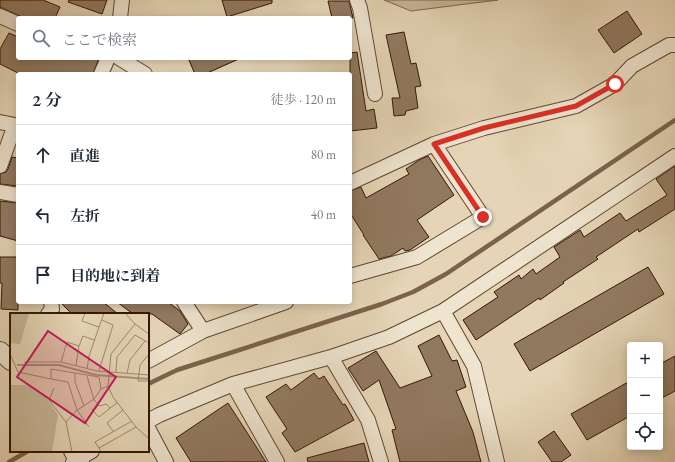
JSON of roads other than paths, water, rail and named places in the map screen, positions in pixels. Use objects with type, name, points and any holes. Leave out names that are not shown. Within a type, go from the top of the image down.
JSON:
[{"type":"street","points":[[120,16],[122,0]]},
{"type":"street","points":[[357,0],[360,8],[375,94]]},
{"type":"street","points":[[0,16],[16,23]]},
{"type":"street","points":[[352,182],[434,144],[484,128],[576,106],[615,84],[632,66],[669,45],[675,45]]},
{"type":"street","points":[[102,72],[107,60]]},
{"type":"street","points":[[122,60],[142,72]]},
{"type":"street","points":[[0,122],[15,125],[0,166]]},
{"type":"street","points":[[352,274],[417,257],[483,217],[434,144]]},
{"type":"street","points":[[149,420],[233,384],[331,357],[388,338],[443,311],[675,156]]},
{"type":"street","points":[[0,192],[16,195]]},
{"type":"street","points":[[185,304],[203,331]]},
{"type":"street","points":[[149,360],[203,331],[280,304]]},
{"type":"street","points":[[443,311],[474,366],[497,462]]},
{"type":"street","points":[[331,357],[368,420],[381,462]]},
{"type":"street","points":[[233,384],[277,462]]},
{"type":"street","points":[[149,430],[166,462]]},
{"type":"waterway","points":[[149,384],[177,370],[382,304],[413,292],[446,274],[675,120]]},
{"type":"waterway","points":[[9,462],[26,452]]}]
